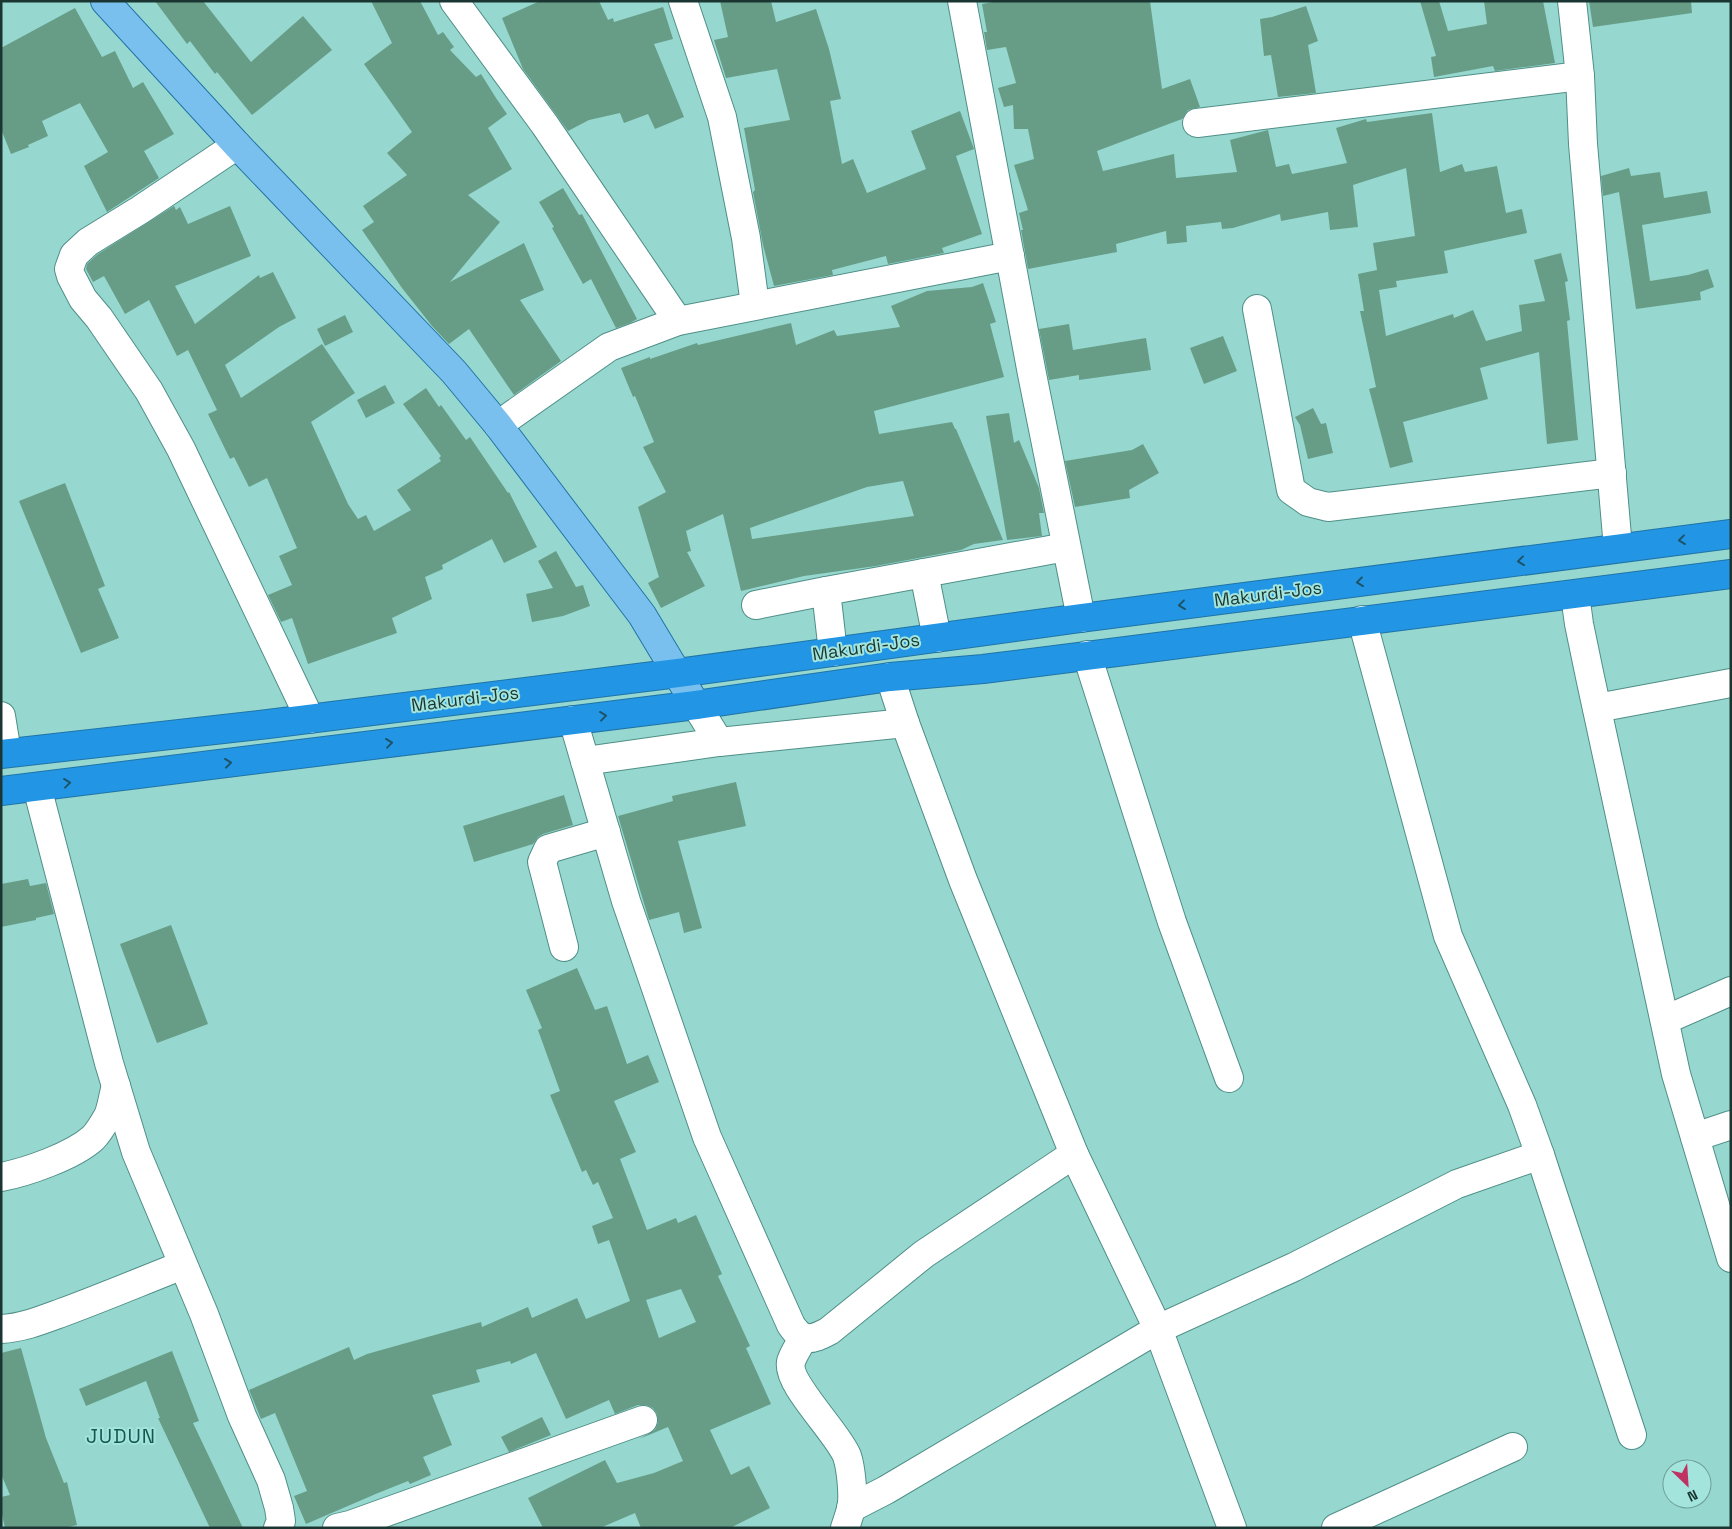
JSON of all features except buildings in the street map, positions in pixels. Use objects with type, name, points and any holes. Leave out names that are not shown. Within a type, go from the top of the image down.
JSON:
[{"type":"highway","name":"Makurdi-Jos","points":[[4,753],[310,719],[678,673],[1081,618],[1731,534]]},
{"type":"highway","name":"Makurdi-Jos","points":[[1,791],[696,705],[890,677],[983,668],[1731,574]]},
{"type":"main road","points":[[105,1],[237,145],[454,372],[498,425],[642,616],[696,705]]},
{"type":"street","points":[[454,1],[545,125],[678,321]]},
{"type":"street","points":[[683,1],[722,116],[746,238],[755,305]]},
{"type":"street","points":[[962,1],[1081,618]]},
{"type":"street","points":[[1572,1],[1580,76],[1582,144],[1618,548]]},
{"type":"street","points":[[1198,124],[1580,76]]},
{"type":"street","points":[[237,145],[140,210],[88,242],[74,255],[69,268],[83,299],[149,391],[180,449],[310,719]]},
{"type":"street","points":[[498,425],[609,347],[678,321],[1010,256]]},
{"type":"street","points":[[1257,309],[1291,490],[1308,502],[1328,506],[1612,473]]},
{"type":"street","points":[[756,605],[1066,547]]},
{"type":"street","points":[[924,573],[937,638]]},
{"type":"street","points":[[826,591],[833,652]]},
{"type":"street","points":[[1575,595],[1579,624],[1676,1074],[1731,1258]]},
{"type":"street","points":[[1362,620],[1448,936],[1522,1105],[1632,1435]]},
{"type":"street","points":[[1087,655],[1172,922],[1229,1078]]},
{"type":"street","points":[[890,677],[963,880],[1074,1154],[1158,1329],[1232,1528]]},
{"type":"street","points":[[1597,708],[1731,683]]},
{"type":"street","points":[[696,705],[719,742]]},
{"type":"street","points":[[1,716],[4,753]]},
{"type":"street","points":[[573,720],[626,901],[707,1137],[791,1325],[803,1338],[814,1338],[829,1331],[924,1254],[1074,1154]]},
{"type":"street","points":[[585,762],[719,742],[905,723]]},
{"type":"street","points":[[37,787],[116,1086],[136,1152],[204,1314],[242,1416],[270,1480],[279,1508],[281,1521],[278,1528]]},
{"type":"street","points":[[564,947],[542,862],[548,849],[606,832]]},
{"type":"street","points":[[1664,1020],[1731,991]]},
{"type":"street","points":[[1,1177],[61,1157],[93,1138],[109,1114],[116,1086]]},
{"type":"street","points":[[1696,1137],[1731,1125]]},
{"type":"street","points":[[848,1518],[886,1490],[1158,1329],[1294,1267],[1457,1184],[1540,1155]]},
{"type":"street","points":[[1,1329],[9,1329],[32,1323],[183,1265]]},
{"type":"street","points":[[803,1338],[790,1363],[793,1375],[811,1405],[837,1438],[847,1457],[851,1482],[848,1518]]},
{"type":"street","points":[[337,1528],[643,1420]]},
{"type":"street","points":[[1336,1528],[1513,1447]]},
{"type":"district","name":"JUDUN","points":[[121,1436]]}]
